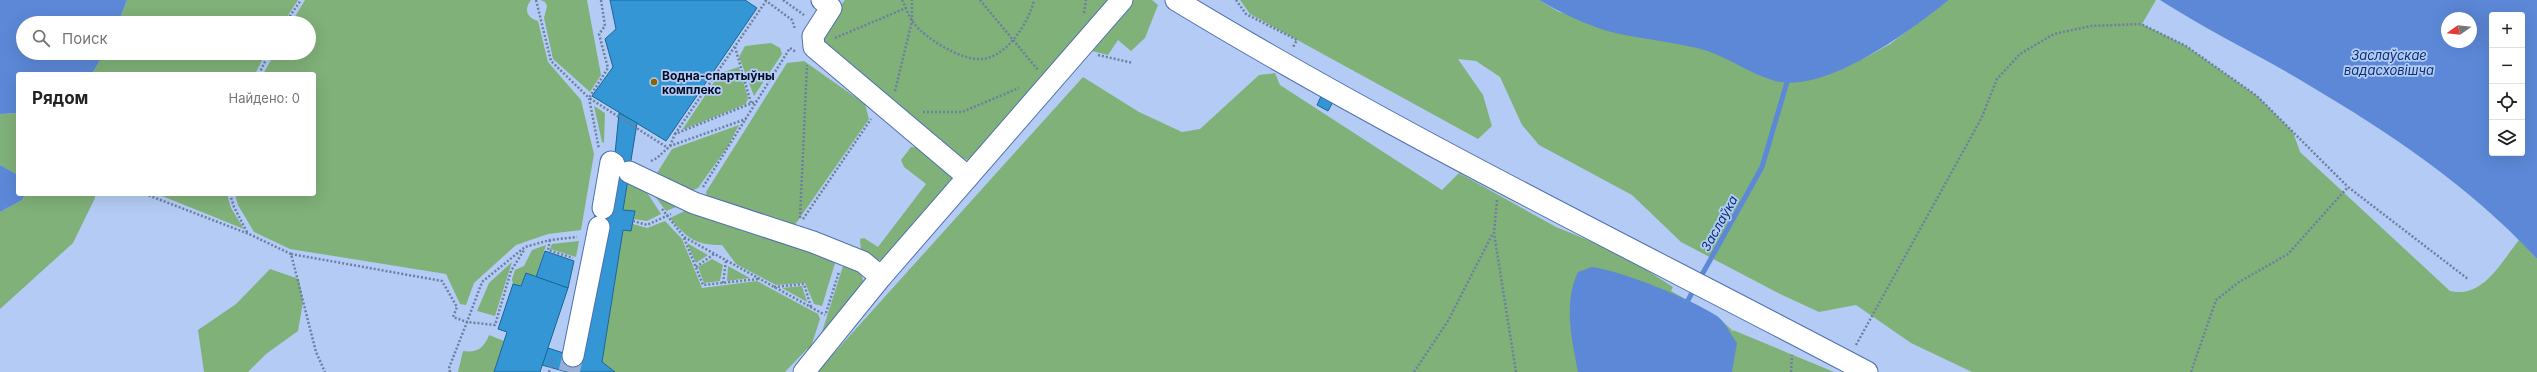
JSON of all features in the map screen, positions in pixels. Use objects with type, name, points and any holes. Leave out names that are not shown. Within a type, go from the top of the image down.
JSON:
[{"type":"street","points":[[822,0],[831,8],[806,47],[884,107],[968,177]]},
{"type":"street","points":[[804,372],[882,277],[1122,0]]},
{"type":"street","points":[[1176,0],[1284,64],[1453,157],[1658,262],[1867,372]]},
{"type":"street","points":[[572,356],[595,224],[611,162],[693,202],[814,242],[863,262],[882,277]]},
{"type":"path","points":[[290,16],[301,0]]},
{"type":"path","points":[[536,0],[552,61],[589,98],[669,147]]},
{"type":"path","points":[[601,0],[605,26],[599,34],[608,68],[589,98],[599,148],[621,167],[637,166],[657,158],[669,147],[675,134],[735,47],[765,0],[792,20],[806,47],[799,224],[872,118],[873,110],[892,103],[901,72],[912,21],[912,0]]},
{"type":"path","points":[[783,0],[807,17]]},
{"type":"path","points":[[902,0],[912,21],[918,28],[949,50],[980,60],[993,55],[1012,41],[1031,14],[1034,0]]},
{"type":"path","points":[[980,0],[1012,41],[1040,72]]},
{"type":"path","points":[[1084,17],[1086,0]]},
{"type":"path","points":[[1236,0],[1246,14],[1297,40],[1284,64]]},
{"type":"path","points":[[790,48],[806,47],[858,30],[906,8]]},
{"type":"path","points":[[1847,362],[1981,120],[1998,79],[2020,54],[2054,34],[2090,26],[2142,24],[2186,46],[2257,96],[2348,187],[2468,279]]},
{"type":"path","points":[[633,221],[647,225],[693,202],[747,119],[794,42]]},
{"type":"path","points":[[735,47],[751,103]]},
{"type":"path","points":[[1092,54],[1133,63]]},
{"type":"path","points":[[260,72],[266,60]]},
{"type":"path","points":[[921,112],[928,114],[962,112],[1024,86]]},
{"type":"path","points":[[675,134],[758,101]]},
{"type":"path","points":[[669,147],[747,119]]},
{"type":"path","points":[[1500,180],[1494,233],[1516,372]]},
{"type":"path","points":[[2191,372],[2216,300],[2239,282],[2288,254],[2348,187]]},
{"type":"path","points":[[150,196],[249,234],[291,254],[442,281],[457,307],[453,317],[467,322],[495,325],[511,271],[525,247]]},
{"type":"path","points":[[231,196],[234,207],[249,234]]},
{"type":"path","points":[[658,203],[666,216],[684,237],[703,285],[759,279]]},
{"type":"path","points":[[450,372],[449,368],[482,282],[525,247],[595,224]]},
{"type":"path","points":[[1414,372],[1448,321],[1494,233]]},
{"type":"path","points":[[684,237],[825,315]]},
{"type":"path","points":[[550,240],[548,250],[578,259]]},
{"type":"path","points":[[291,254],[316,352],[325,372]]},
{"type":"path","points":[[696,267],[714,254]]},
{"type":"path","points":[[723,283],[726,261]]},
{"type":"path","points":[[773,287],[804,284],[811,308]]},
{"type":"green space","points":[[127,0],[298,0],[288,16],[121,16]]},
{"type":"green space","points":[[305,0],[531,0],[527,7],[527,12],[531,17],[538,21],[548,62],[581,100],[594,154],[581,230],[548,234],[516,245],[474,283],[466,305],[460,304],[446,274],[290,249],[254,232],[238,205],[236,196],[316,196],[316,72],[264,72],[271,60],[316,60],[316,16],[295,16]]},
{"type":"green space","points":[[540,0],[587,0],[601,75],[590,92],[553,59],[544,18],[547,6],[545,2]]},
{"type":"green space","points":[[845,0],[1112,0],[969,160],[958,158],[824,51],[821,32]]},
{"type":"green space","points":[[1133,0],[1152,0],[1158,5],[1145,38],[1131,51],[1118,40],[1108,55],[1092,51]]},
{"type":"green space","points":[[1240,0],[1539,0],[1559,12],[1708,50],[1729,59],[1863,59],[1890,44],[1949,0],[2156,0],[2142,24],[2186,46],[2257,96],[2293,132],[2300,152],[2450,291],[2462,292],[2472,290],[2482,284],[2498,268],[2519,240],[2537,259],[2537,372],[1972,372],[1911,343],[1856,305],[1819,312],[1780,294],[1681,242],[1632,195],[1539,145],[1522,125],[1500,77],[1476,61],[1458,59],[1483,95],[1492,126],[1478,139],[1250,14]]},
{"type":"green space","points":[[771,43],[780,48],[782,54],[754,96],[739,57],[745,46]]},
{"type":"green space","points":[[100,60],[262,60],[256,72],[93,72]]},
{"type":"green space","points":[[804,61],[865,104],[869,119],[792,229],[707,197],[706,192],[787,63]]},
{"type":"green space","points":[[739,67],[748,98],[746,104],[682,130],[720,73]]},
{"type":"green space","points":[[1275,73],[1280,85],[1442,190],[1459,173],[1556,227],[1620,253],[1673,287],[1671,291],[1718,317],[1734,332],[1733,330],[1834,372],[817,372],[1083,77],[1139,112],[1182,132],[1200,129],[1259,75]]},
{"type":"green space","points":[[594,106],[605,113],[604,143],[602,142]]},
{"type":"green space","points":[[16,113],[16,174],[0,165],[0,114]]},
{"type":"green space","points":[[739,125],[728,146],[698,188],[691,191],[657,173],[672,149]]},
{"type":"green space","points":[[911,147],[923,148],[955,178],[889,258],[878,260],[868,257],[861,252],[860,239],[864,238],[878,247],[926,184],[904,167],[901,160]]},
{"type":"green space","points":[[628,177],[640,182],[661,214],[647,221],[634,219],[635,211],[623,210]]},
{"type":"green space","points":[[651,191],[681,205],[666,211]]},
{"type":"green space","points":[[24,196],[95,196],[73,243],[0,309],[0,212],[22,200]]},
{"type":"green space","points":[[162,196],[228,196],[231,208],[244,229]]},
{"type":"green space","points":[[691,208],[836,260],[822,306],[814,304],[805,283],[776,285],[736,264],[722,245],[705,244],[687,236],[670,218]]},
{"type":"green space","points":[[665,221],[682,239],[702,288],[757,281],[818,314],[820,319],[810,350],[807,349],[785,372],[615,372],[602,362],[623,230],[631,231],[633,224],[647,228]]},
{"type":"green space","points":[[579,241],[576,257],[550,249],[552,244]]},
{"type":"green space","points":[[687,243],[708,255],[696,263]]},
{"type":"green space","points":[[546,245],[536,277],[526,273],[521,286],[513,285],[512,279],[515,270],[524,266],[532,250]]},
{"type":"green space","points":[[712,259],[723,265],[720,281],[704,283],[698,267]]},
{"type":"green space","points":[[512,262],[495,316],[477,311],[489,283]]},
{"type":"green space","points":[[844,263],[860,269],[864,284],[821,335]]},
{"type":"green space","points":[[728,266],[750,278],[727,281]]},
{"type":"green space","points":[[270,269],[299,279],[303,302],[298,331],[266,354],[248,372],[204,372],[198,330],[236,304]]},
{"type":"green space","points":[[802,286],[807,302],[782,288]]},
{"type":"green space","points":[[489,335],[504,341],[494,372],[458,372],[463,351],[479,349],[485,343]]},
{"type":"water","points":[[0,0],[127,0],[121,16],[16,16],[16,60],[100,60],[93,72],[16,72],[16,113],[0,114]]},
{"type":"water","points":[[1539,0],[1949,0],[1912,28],[1865,58],[1816,79],[1793,83],[1762,77],[1716,54],[1697,48],[1620,34],[1599,28],[1568,15]]},
{"type":"water","name":"Заслаўскае вадасховішча","points":[[2160,0],[2537,0],[2537,259],[2512,233],[2458,185],[2429,163],[2369,122],[2307,84],[2215,33]]},
{"type":"water","points":[[0,165],[16,174],[16,196],[24,196],[22,200],[0,212]]},
{"type":"water","points":[[1592,267],[1621,274],[1674,294],[1717,316],[1737,343],[1732,372],[1578,372],[1571,334],[1571,296],[1573,284],[1578,272]]},
{"type":"building","name":"Водна-спартыўны комплекс","points":[[610,0],[745,0],[757,8],[666,141],[592,96],[613,67],[605,39],[616,29]]},
{"type":"building","points":[[1322,94],[1334,100],[1328,111],[1317,105]]},
{"type":"building","points":[[619,113],[637,123],[623,210],[635,211],[631,231],[623,230],[602,362],[615,372],[567,372],[542,365],[548,348],[576,357],[596,206],[614,164]]},
{"type":"building","points":[[545,251],[574,261],[568,288],[536,277]]},
{"type":"building","points":[[526,273],[568,288],[540,372],[494,372],[507,332],[498,329],[513,284],[521,286]]},
{"type":"waterway","name":"Заслаўка","points":[[1699,280],[1762,167],[1787,82]]},
{"type":"waterway","name":"Заслаўка","points":[[1685,306],[1695,287]]},
{"type":"tunnel","points":[[569,372],[573,356]]},
{"type":"place","name":"Водна-спартыўны комплекс","points":[[654,82]]}]
